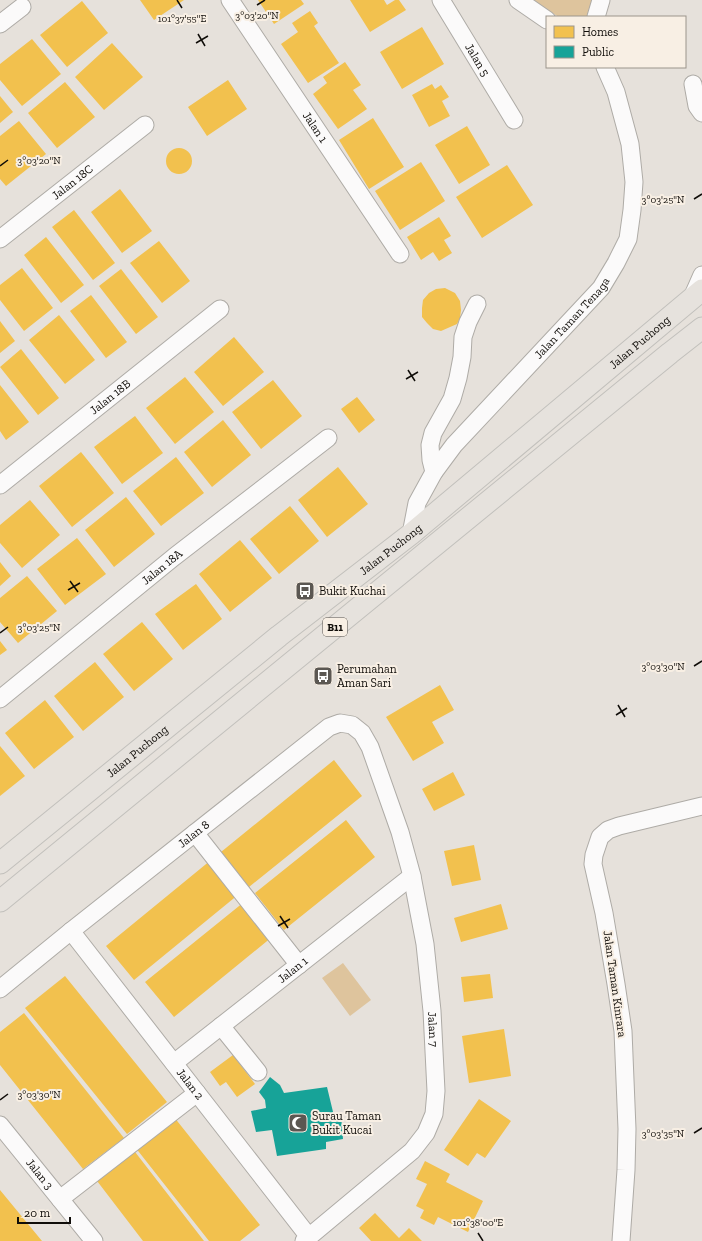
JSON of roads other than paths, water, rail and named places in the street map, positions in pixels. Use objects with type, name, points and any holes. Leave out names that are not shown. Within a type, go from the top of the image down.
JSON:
[{"type":"main road","name":"Jalan Puchong","points":[[0,863],[279,636],[411,534],[696,295]]},
{"type":"main road","name":"Jalan Puchong","points":[[0,901],[702,328]]},
{"type":"street","name":"Jalan 1","points":[[230,0],[400,254]]},
{"type":"street","name":"Jalan 5","points":[[441,0],[514,120]]},
{"type":"street","points":[[518,0],[546,19]]},
{"type":"street","points":[[596,16],[601,0]]},
{"type":"street","points":[[0,24],[22,7]]},
{"type":"street","name":"Jalan Taman Tenaga","points":[[411,534],[417,503],[434,472],[454,445],[470,427],[601,288],[628,239],[634,182],[630,144],[616,92],[605,68]]},
{"type":"street","points":[[693,84],[698,106],[702,113]]},
{"type":"street","name":"Jalan 18C","points":[[0,239],[145,125]]},
{"type":"street","points":[[696,295],[702,275]]},
{"type":"street","points":[[434,472],[431,460],[430,445],[433,433],[452,399],[460,364],[463,337],[468,322],[477,304]]},
{"type":"street","name":"Jalan 18B","points":[[0,485],[220,309]]},
{"type":"street","name":"Jalan 18A","points":[[0,699],[174,557],[328,438]]},
{"type":"street","name":"Jalan 8","points":[[0,989],[329,727],[340,723],[352,725],[362,733],[370,747],[377,767]]},
{"type":"street","name":"Jalan 7","points":[[306,1239],[412,1151],[426,1133],[434,1114],[436,1091],[432,1011],[425,944],[412,876],[400,832],[377,767]]},
{"type":"street","name":"Jalan Taman Kinrara","points":[[621,1241],[624,1209],[627,1129],[623,1031],[605,921],[593,864],[594,855],[600,837],[608,830],[702,806]]},
{"type":"street","points":[[195,833],[299,965]]},
{"type":"street","name":"Jalan 1","points":[[174,1063],[412,876]]},
{"type":"street","name":"Jalan 2","points":[[71,931],[197,1093],[306,1239]]},
{"type":"street","points":[[222,1026],[258,1072]]},
{"type":"street","points":[[60,1199],[197,1093]]},
{"type":"street","name":"Jalan 3","points":[[0,1125],[94,1241]]},
{"type":"place","name":"Bukit Kuchai","points":[[305,591]]},
{"type":"place","name":"Perumahan Aman Sari","points":[[323,676]]},
{"type":"place","name":"Surau Taman Bukit Kucai","points":[[298,1123]]}]
